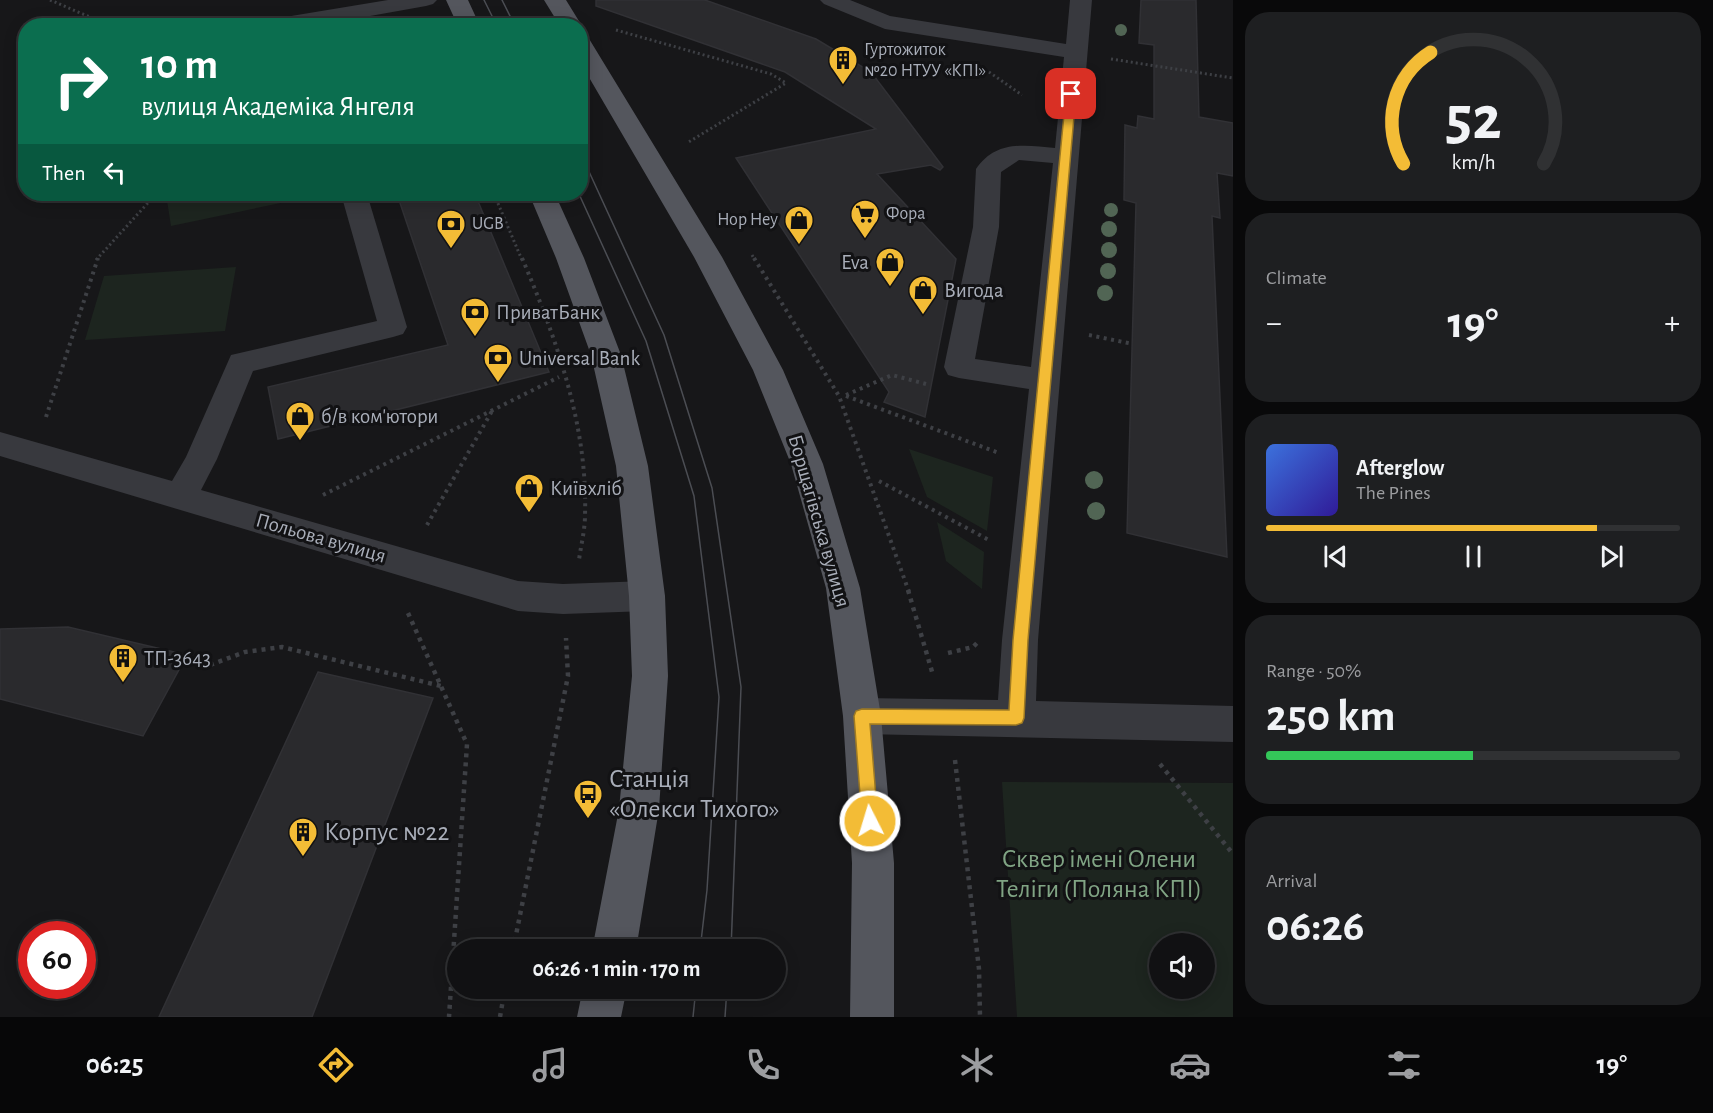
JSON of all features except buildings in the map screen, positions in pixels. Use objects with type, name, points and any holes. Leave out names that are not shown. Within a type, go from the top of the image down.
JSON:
[{"type":"main road","points":[[457,0],[465,18]]},
{"type":"main road","points":[[555,0],[566,18]]},
{"type":"main road","name":"Борщагівська вулиця","points":[[588,55],[708,257],[768,370],[807,464],[843,588],[862,716],[873,863],[872,1017]]},
{"type":"main road","points":[[545,201],[570,258],[606,355],[632,466],[647,596],[650,675],[639,809],[616,939]]},
{"type":"main road","points":[[599,1017],[603,999]]},
{"type":"street","points":[[320,18],[426,0]]},
{"type":"street","points":[[831,0],[885,22],[1075,52]]},
{"type":"street","points":[[1016,718],[1020,640],[1081,0]]},
{"type":"street","points":[[1045,379],[959,367],[987,227],[989,169],[1014,152],[1065,156]]},
{"type":"street","points":[[180,498],[201,459],[241,363],[393,327],[356,201]]},
{"type":"street","name":"Польова вулиця","points":[[0,444],[518,596],[563,599],[647,596]]},
{"type":"street","points":[[862,716],[1233,724]]},
{"type":"path","points":[[50,0],[92,18]]},
{"type":"path","points":[[616,30],[771,74],[786,83],[687,143]]},
{"type":"path","points":[[1075,52],[1233,78]]},
{"type":"path","points":[[46,417],[96,260],[150,201]]},
{"type":"path","points":[[497,201],[556,348],[579,436],[585,515],[577,579],[563,599],[568,676],[515,939]]},
{"type":"path","points":[[1085,334],[1133,344]]},
{"type":"path","points":[[323,495],[559,377]]},
{"type":"path","points":[[846,396],[1009,457]]},
{"type":"path","points":[[427,525],[492,410]]},
{"type":"path","points":[[879,480],[990,541]]},
{"type":"path","points":[[408,613],[468,744],[449,1017]]},
{"type":"path","points":[[210,665],[234,654],[258,648],[282,647],[441,686]]},
{"type":"path","points":[[1157,762],[1233,854]]},
{"type":"path","points":[[500,1017],[504,999]]},
{"type":"green space","points":[[167,201],[290,201],[171,226]]},
{"type":"green space","points":[[236,267],[225,331],[85,340],[104,276]]},
{"type":"green space","points":[[909,449],[993,477],[987,531],[927,497]]},
{"type":"green space","points":[[937,522],[984,552],[982,589],[946,561]]},
{"type":"green space","name":"Сквер імені Олени Теліги (Поляна КПІ)","points":[[1002,782],[1233,783],[1233,1017],[1017,1017]]},
{"type":"tram line","points":[[484,0],[493,18]]},
{"type":"tram line","points":[[502,0],[511,18]]},
{"type":"tram line","points":[[588,169],[664,335],[712,488],[741,687],[731,939]]},
{"type":"tram line","points":[[582,201],[646,341],[694,496],[719,697],[707,890],[701,939]]},
{"type":"tram line","points":[[693,1017],[695,999]]},
{"type":"tram line","points":[[725,1017],[726,999]]},
{"type":"place","name":"Гуртожиток №20 НТУУ «КПІ»","points":[[843,86]]},
{"type":"place","name":"Фора","points":[[865,240]]},
{"type":"place","name":"Hop Hey","points":[[799,246]]},
{"type":"place","name":"UGB","points":[[451,250]]},
{"type":"place","name":"Eva","points":[[890,288]]},
{"type":"place","name":"Вигода","points":[[923,316]]},
{"type":"place","name":"ПриватБанк","points":[[475,338]]},
{"type":"place","name":"Universal Bank","points":[[498,384]]},
{"type":"place","name":"б/в ком'ютори","points":[[300,442]]},
{"type":"place","name":"Київхліб","points":[[529,514]]},
{"type":"place","name":"ТП-3643","points":[[123,684]]},
{"type":"place","name":"Станція «Олекси Тихого»","points":[[588,820]]},
{"type":"place","name":"Корпус №22","points":[[303,858]]},
{"type":"route","points":[[870,821],[862,716],[1016,718],[1020,640],[1071,94]]}]
